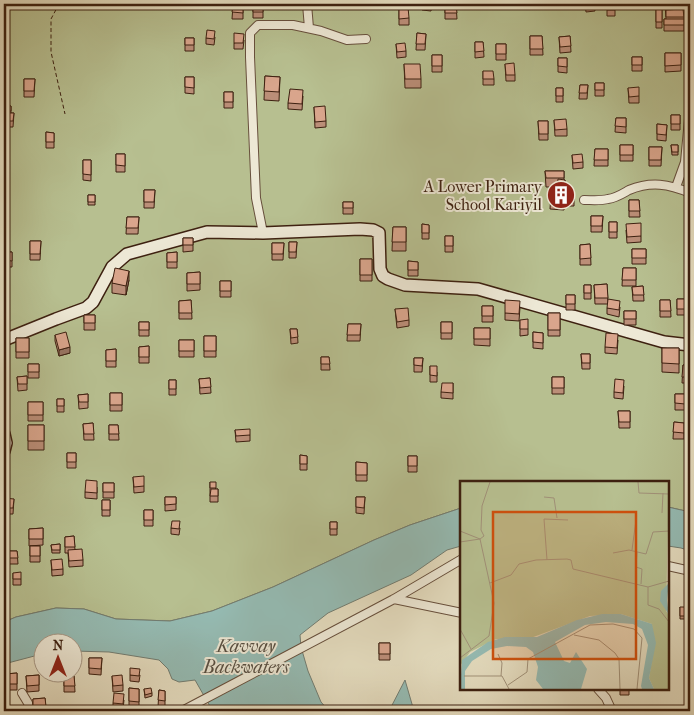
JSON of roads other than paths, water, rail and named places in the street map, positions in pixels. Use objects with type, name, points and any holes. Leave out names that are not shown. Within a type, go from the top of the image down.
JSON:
[{"type":"street","points":[[307,4],[309,28]]},
{"type":"street","points":[[263,233],[256,198],[250,33],[258,25],[293,25],[347,40],[366,39]]},
{"type":"street","points":[[676,187],[685,162],[690,108]]},
{"type":"street","points":[[584,200],[618,197],[630,190],[663,184],[690,193]]},
{"type":"street","points":[[4,340],[56,318],[86,308],[94,302],[112,267],[127,254],[207,232],[263,233],[373,230],[379,233],[380,269],[383,276],[388,279],[405,285],[478,289],[664,342],[690,345]]},
{"type":"street","points":[[4,434],[6,443],[4,451]]},
{"type":"street","points":[[182,711],[394,599],[460,560]]},
{"type":"street","points":[[669,566],[686,570],[690,574]]},
{"type":"street","points":[[394,599],[460,613]]},
{"type":"street","points":[[599,690],[606,698],[612,711]]},
{"type":"street","points":[[22,692],[30,711]]},
{"type":"water","points":[[669,507],[690,512],[690,551],[669,546]]},
{"type":"water","name":"Kavvay Backwaters","points":[[460,508],[460,546],[447,550],[411,575],[328,613],[300,635],[301,647],[308,671],[321,702],[329,711],[212,711],[195,680],[179,682],[172,679],[168,669],[159,660],[109,652],[82,651],[82,632],[32,632],[32,657],[4,664],[4,622],[16,617],[56,608],[84,609],[116,619],[170,621],[212,611],[273,587],[410,525]]},
{"type":"water","points":[[405,680],[414,711],[389,711]]},
{"type":"place","name":"A Lower Primary School Kariyil","points":[[561,195]]}]
